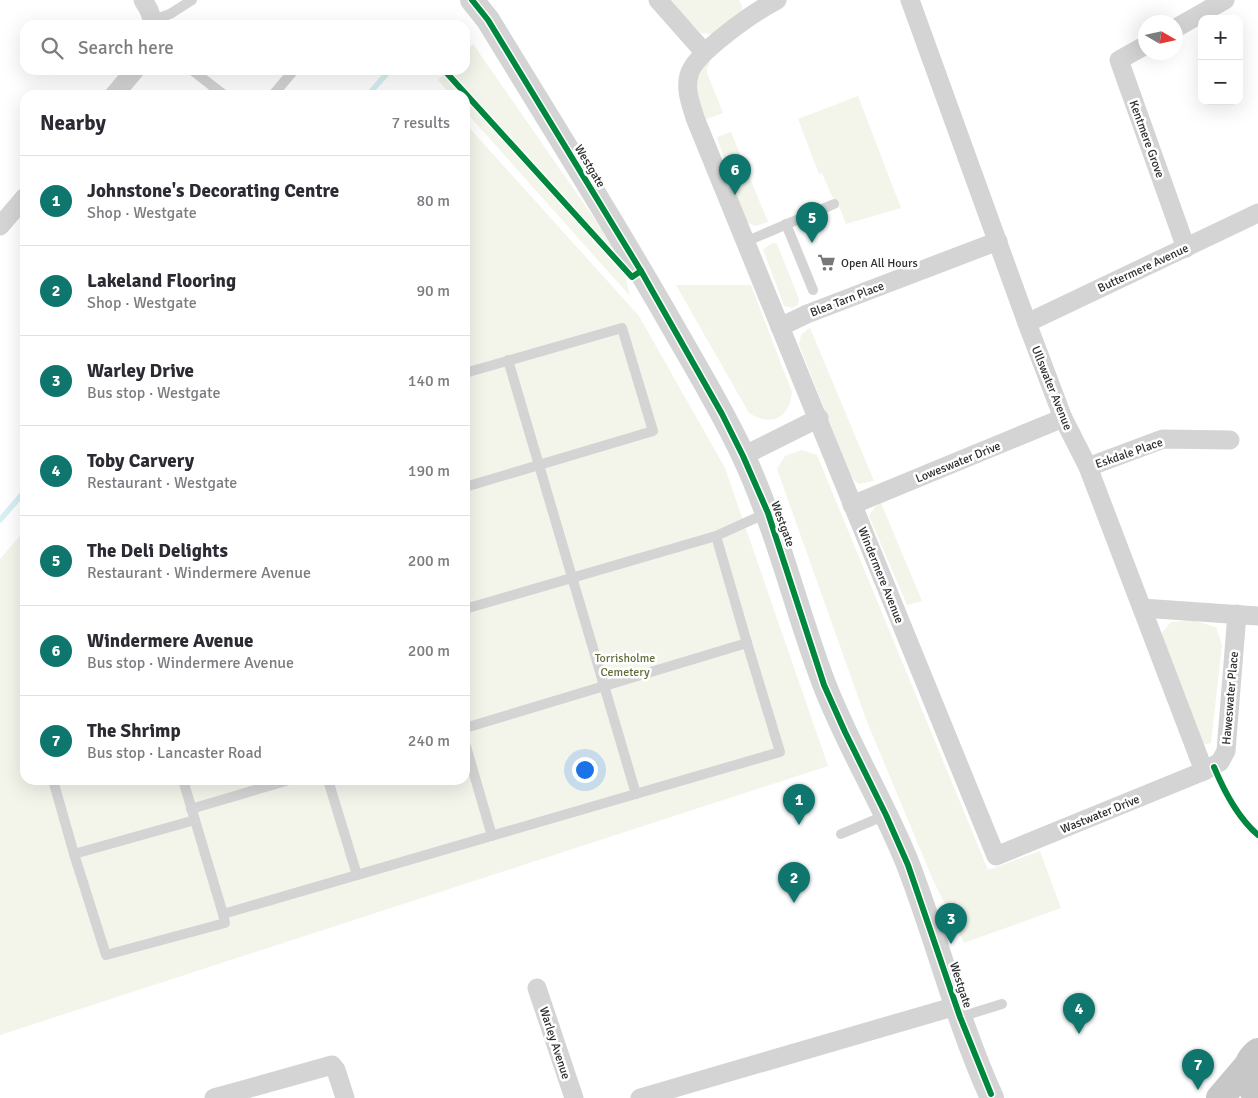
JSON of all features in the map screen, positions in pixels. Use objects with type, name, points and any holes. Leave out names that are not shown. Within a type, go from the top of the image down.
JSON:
[{"type":"main road","points":[[1253,1058],[1247,1071],[1249,1085],[1258,1095]]},
{"type":"main road","points":[[1220,1098],[1253,1058]]},
{"type":"street","points":[[143,0],[150,10],[152,20]]},
{"type":"street","name":"Westgate","points":[[472,0],[488,20],[641,271],[722,414],[743,456],[768,513],[824,685],[844,732],[886,815],[908,866],[958,1011],[992,1097]]},
{"type":"street","points":[[658,0],[704,52]]},
{"type":"street","name":"Ullswater Avenue","points":[[910,0],[1063,418],[1088,467],[1204,772]]},
{"type":"street","points":[[1183,24],[1225,0]]},
{"type":"street","name":"Windermere Avenue","points":[[764,3],[704,52],[689,74],[688,95],[695,118],[745,242],[819,418],[852,505],[996,856]]},
{"type":"street","name":"Kentmere Grove","points":[[1138,49],[1119,60],[1186,248]]},
{"type":"street","points":[[118,90],[130,75]]},
{"type":"street","points":[[0,226],[20,203]]},
{"type":"street","name":"Buttermere Avenue","points":[[1027,323],[1258,213]]},
{"type":"street","name":"Blea Tarn Place","points":[[780,327],[807,314],[998,241]]},
{"type":"street","points":[[743,456],[819,418]]},
{"type":"street","name":"Loweswater Drive","points":[[852,505],[1063,418]]},
{"type":"street","name":"Eskdale Place","points":[[1088,467],[1163,439],[1230,440]]},
{"type":"street","points":[[1142,608],[1258,616]]},
{"type":"street","name":"Haweswater Place","points":[[1204,772],[1220,762],[1226,751],[1237,614]]},
{"type":"street","name":"Wastwater Drive","points":[[996,856],[1204,772]]},
{"type":"street","name":"Warley Avenue","points":[[537,988],[574,1098]]},
{"type":"street","points":[[640,1098],[958,1011]]},
{"type":"street","points":[[214,1098],[332,1065],[336,1070],[345,1098]]},
{"type":"lane","points":[[157,20],[192,0]]},
{"type":"lane","points":[[198,75],[218,90]]},
{"type":"lane","points":[[276,90],[290,75]]},
{"type":"lane","points":[[745,242],[834,204]]},
{"type":"lane","points":[[786,224],[812,290]]},
{"type":"lane","points":[[470,371],[622,328],[653,431],[470,486]]},
{"type":"lane","points":[[508,360],[636,794]]},
{"type":"lane","points":[[470,608],[716,536],[768,513]]},
{"type":"lane","points":[[223,914],[780,752],[716,536]]},
{"type":"lane","points":[[470,726],[747,643]]},
{"type":"lane","points":[[470,760],[492,836]]},
{"type":"lane","points":[[54,785],[106,955],[225,923],[184,785]]},
{"type":"lane","points":[[191,809],[272,785]]},
{"type":"lane","points":[[330,785],[357,875]]},
{"type":"lane","points":[[841,834],[886,815]]},
{"type":"lane","points":[[74,854],[195,820]]},
{"type":"lane","points":[[958,1011],[1002,1004]]},
{"type":"green space","points":[[669,0],[739,0],[742,6],[742,15],[712,34],[701,33]]},
{"type":"green space","points":[[473,44],[621,257],[630,296],[470,117],[470,90],[447,90],[438,80],[443,75],[470,75],[470,47]]},
{"type":"green space","points":[[711,61],[707,68],[707,73],[723,113],[704,120],[697,88],[700,72]]},
{"type":"green space","points":[[858,96],[901,208],[846,224],[822,173],[819,174],[798,119]]},
{"type":"green space","name":"Torrisholme Cemetery","points":[[470,129],[639,316],[725,468],[828,766],[0,1035],[0,559],[20,536],[20,785],[470,785]]},
{"type":"green space","points":[[731,132],[768,222],[755,226],[747,222],[741,210],[717,137]]},
{"type":"green space","points":[[773,243],[777,244],[799,299],[798,305],[792,308],[784,306],[763,249]]},
{"type":"green space","points":[[676,285],[751,285],[792,392],[787,409],[778,418],[765,419],[749,413]]},
{"type":"green space","points":[[810,328],[874,481],[859,484],[851,477],[799,345],[801,335]]},
{"type":"green space","points":[[802,450],[817,455],[988,870],[1040,851],[1061,908],[964,943],[933,880],[867,722],[777,469],[785,456]]},
{"type":"green space","points":[[881,503],[922,601],[907,605],[869,516],[874,508]]},
{"type":"green space","points":[[1192,620],[1216,627],[1222,645],[1211,743],[1203,745],[1161,634],[1171,622]]},
{"type":"waterway","points":[[372,90],[386,75]]},
{"type":"waterway","points":[[0,520],[20,497]]},
{"type":"cycle path","points":[[472,0],[488,20],[641,271],[722,414],[743,456],[768,513],[824,685],[908,865],[960,1017],[991,1094]]},
{"type":"cycle path","points":[[449,75],[462,90]]},
{"type":"cycle path","points":[[470,99],[632,277],[641,271]]},
{"type":"cycle path","points":[[1214,767],[1232,804],[1244,821],[1258,835]]},
{"type":"place","name":"Windermere Avenue","points":[[735,195]]},
{"type":"place","name":"The Deli Delights","points":[[812,243]]},
{"type":"place","name":"Open All Hours","points":[[827,263]]},
{"type":"place","name":"Johnstone's Decorating Centre","points":[[799,825]]},
{"type":"place","name":"Lakeland Flooring","points":[[794,903]]},
{"type":"place","name":"Warley Drive","points":[[951,944]]},
{"type":"place","name":"Toby Carvery","points":[[1079,1034]]},
{"type":"place","name":"The Shrimp","points":[[1198,1090]]}]
